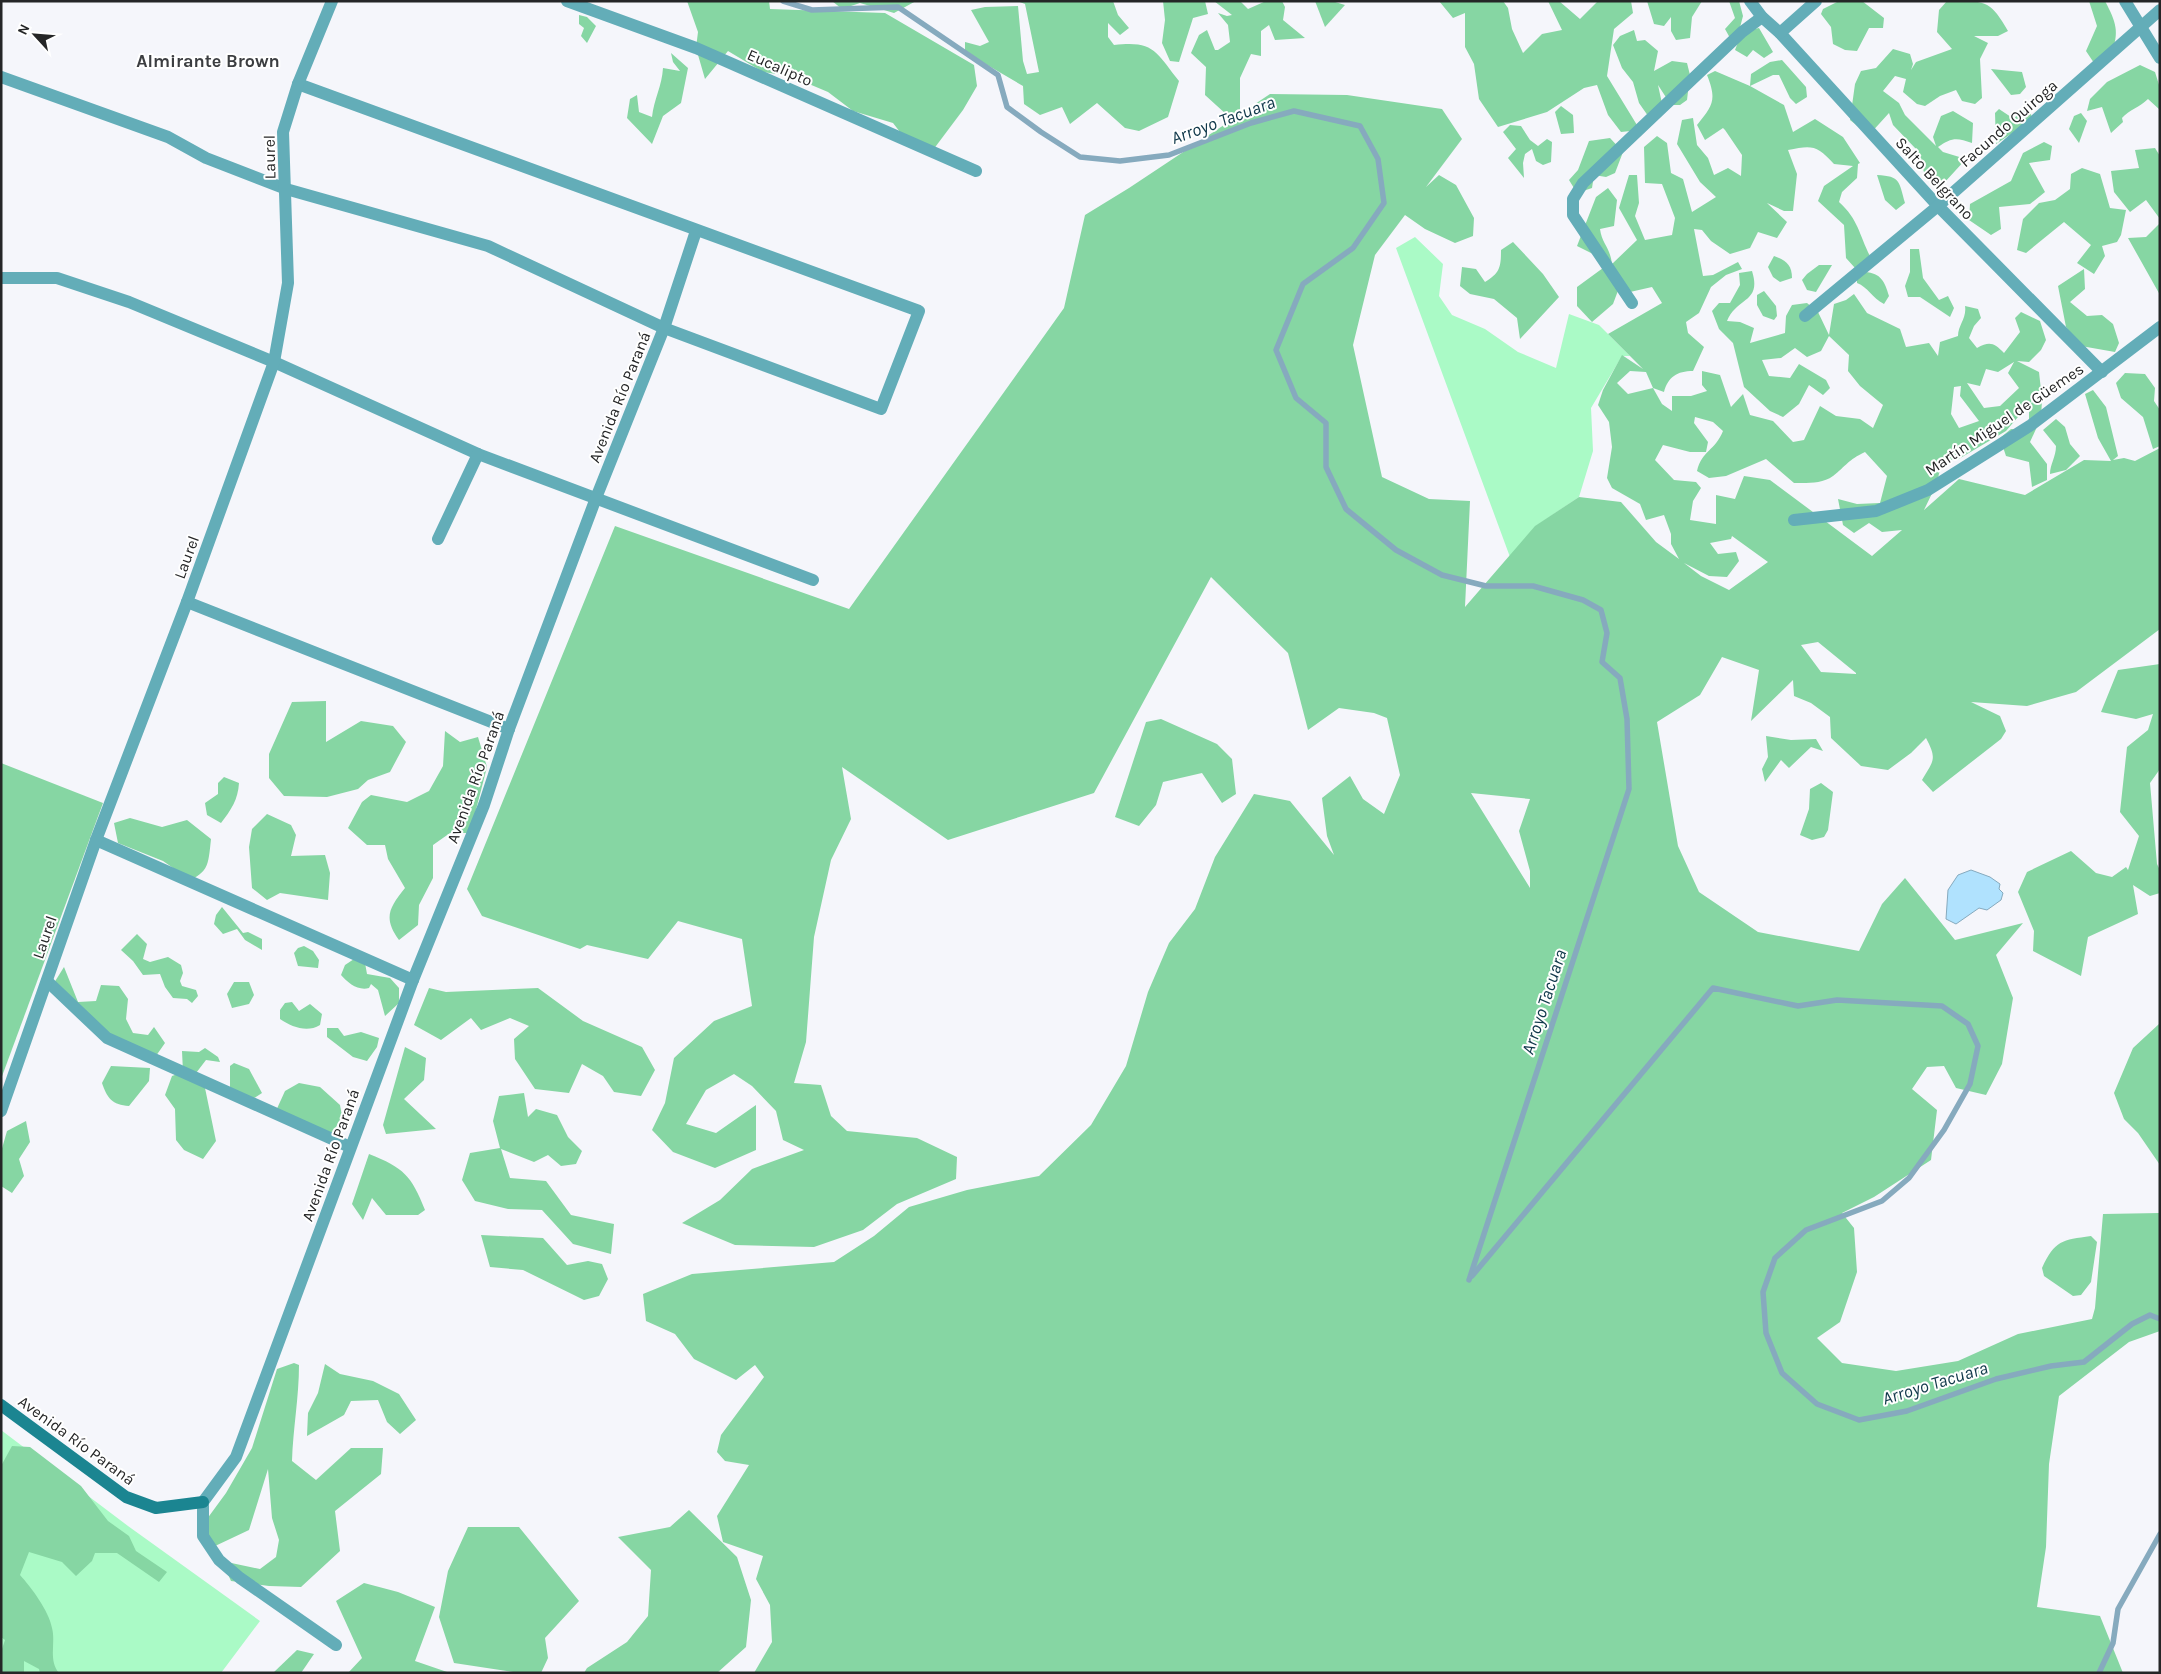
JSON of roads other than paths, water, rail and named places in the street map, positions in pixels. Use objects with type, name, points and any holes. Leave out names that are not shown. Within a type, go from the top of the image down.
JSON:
[{"type":"main road","name":"Avenida Río Paraná","points":[[1,1405],[126,1497],[156,1508],[203,1502]]},
{"type":"street","name":"Laurel","points":[[1,1111],[96,840],[187,602],[274,362],[288,283],[283,132],[298,84],[332,1]]},
{"type":"street","name":"Eucalipto","points":[[567,1],[593,6],[696,48],[976,171]]},
{"type":"street","name":"Salto Belgrano","points":[[1750,1],[1762,17],[1780,33],[1938,206],[2102,372]]},
{"type":"street","points":[[1780,33],[1816,1]]},
{"type":"street","points":[[2125,1],[2160,58]]},
{"type":"street","name":"Facundo Quiroga","points":[[1806,316],[1938,206],[2160,10]]},
{"type":"street","points":[[1632,303],[1573,215],[1573,199],[1583,184],[1742,32],[1762,17]]},
{"type":"street","points":[[1,78],[168,137],[206,158],[286,189],[488,246],[664,328],[881,409],[919,311],[298,84]]},
{"type":"street","name":"Avenida Río Paraná","points":[[203,1502],[236,1458],[413,980],[484,805],[509,729],[596,498],[664,328],[696,231]]},
{"type":"street","points":[[1,278],[57,278],[129,302],[274,362],[478,454],[813,580]]},
{"type":"street","name":"Martín Miguel de Güemes","points":[[1794,520],[1876,511],[1928,490],[2030,425],[2160,327]]},
{"type":"street","points":[[438,539],[478,454]]},
{"type":"street","points":[[187,602],[509,729]]},
{"type":"street","points":[[96,840],[413,980]]},
{"type":"street","points":[[46,981],[107,1038],[350,1147]]},
{"type":"street","points":[[203,1502],[203,1536],[219,1560],[336,1645]]},
{"type":"water","points":[[1971,870],[1990,877],[2000,884],[1999,889],[2003,893],[2001,900],[1987,910],[1979,908],[1956,924],[1946,919],[1948,890],[1958,875]]},
{"type":"waterway","name":"Arroyo Tacuara","points":[[783,1],[812,10],[898,7],[998,75],[1007,107],[1080,157],[1120,161],[1169,155],[1251,123],[1294,111],[1360,126],[1378,159],[1384,203],[1353,248],[1303,284],[1276,350],[1296,398],[1326,423],[1326,467],[1346,509],[1396,550],[1442,575],[1486,586],[1533,586],[1583,600],[1601,610],[1607,633],[1602,662],[1620,678],[1627,719],[1629,789],[1469,1280]]},
{"type":"waterway","name":"Arroyo Tacuara","points":[[1472,1276],[1713,988],[1798,1006],[1837,1000],[1942,1006],[1968,1024],[1978,1046],[1970,1084],[1944,1130],[1909,1178],[1882,1201],[1806,1230],[1775,1258],[1763,1292],[1766,1333],[1782,1373],[1817,1404],[1859,1420],[1907,1411],[1996,1379],[2051,1366],[2084,1362],[2132,1324],[2150,1315],[2160,1319]]},
{"type":"waterway","name":"Arroyo Tacuara","points":[[2099,1673],[2113,1643],[2118,1609],[2160,1534]]},
{"type":"district","name":"Almirante Brown","points":[[208,61]]}]
